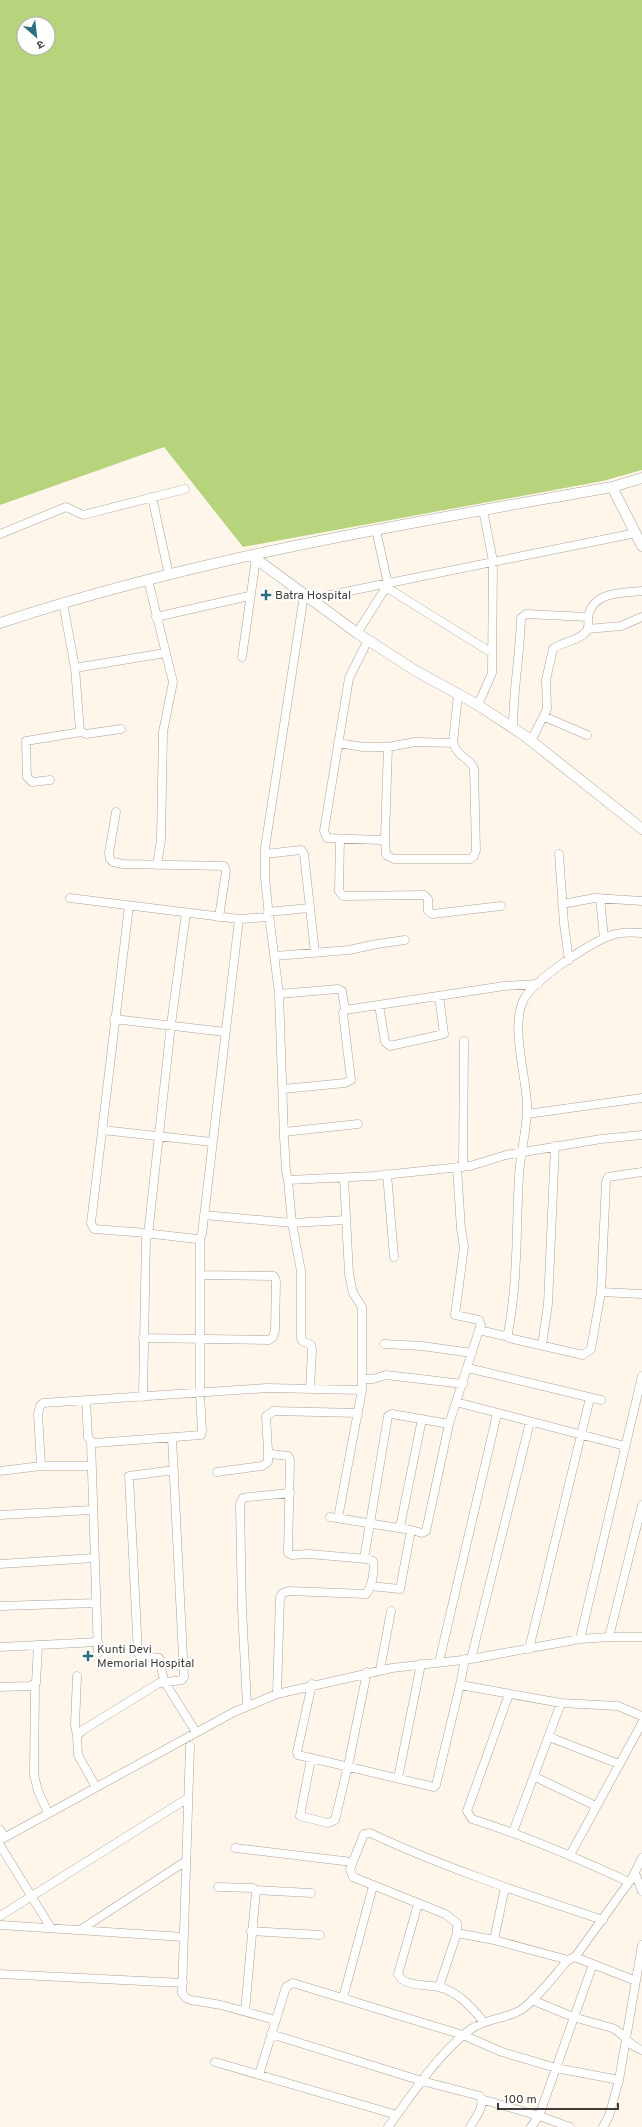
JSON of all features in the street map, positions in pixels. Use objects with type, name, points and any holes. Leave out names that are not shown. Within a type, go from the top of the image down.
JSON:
[{"type":"street","points":[[0,623],[63,603],[169,575],[376,530],[612,487],[642,478]]},
{"type":"street","points":[[612,487],[642,546]]},
{"type":"street","points":[[0,534],[66,507],[83,515],[185,489]]},
{"type":"street","points":[[152,497],[169,575]]},
{"type":"street","points":[[478,705],[491,678],[492,653],[493,561],[483,510]]},
{"type":"street","points":[[376,530],[388,585],[492,653]]},
{"type":"street","points":[[307,597],[388,585],[493,561],[636,533]]},
{"type":"street","points":[[242,657],[254,557]]},
{"type":"street","points":[[254,557],[357,633],[416,671],[478,705],[513,728],[642,829]]},
{"type":"street","points":[[148,580],[173,682],[163,732],[162,840],[157,865]]},
{"type":"street","points":[[357,633],[388,585]]},
{"type":"street","points":[[588,629],[588,617],[592,605],[604,597],[614,593],[642,591]]},
{"type":"street","points":[[156,617],[249,596]]},
{"type":"street","points":[[307,597],[265,854],[265,878],[268,914],[275,956],[279,994],[286,1171],[292,1223],[301,1271],[300,1338],[311,1345],[312,1349],[310,1389]]},
{"type":"street","points":[[63,603],[75,668],[81,732]]},
{"type":"street","points":[[513,728],[513,702],[519,660],[521,618],[526,614],[588,617]]},
{"type":"street","points":[[531,741],[545,717],[548,702],[546,680],[551,651],[555,647],[580,637],[588,629],[621,626],[642,617]]},
{"type":"street","points":[[368,640],[349,678],[324,832],[327,838],[381,840],[385,838]]},
{"type":"street","points":[[75,668],[165,653]]},
{"type":"street","points":[[388,747],[385,838],[386,855],[389,858],[394,859],[470,859],[474,856],[476,850],[474,769],[473,765],[456,751],[453,742],[458,694]]},
{"type":"street","points":[[545,717],[587,735]]},
{"type":"street","points":[[50,780],[32,782],[27,777],[26,741],[81,732],[121,729]]},
{"type":"street","points":[[338,743],[363,747],[388,747],[415,742],[448,744],[453,742]]},
{"type":"street","points":[[116,812],[110,859],[113,862],[124,864],[224,866],[226,871],[219,917]]},
{"type":"street","points":[[340,838],[339,891],[343,896],[424,895],[428,899],[428,911],[432,914],[501,906]]},
{"type":"street","points":[[265,854],[303,852],[315,953]]},
{"type":"street","points":[[559,854],[562,904],[569,960]]},
{"type":"street","points":[[70,898],[239,919],[309,908]]},
{"type":"street","points":[[562,904],[600,898],[642,901]]},
{"type":"street","points":[[600,898],[604,938]]},
{"type":"street","points":[[129,906],[114,1019],[92,1226],[94,1229],[200,1238]]},
{"type":"street","points":[[143,1397],[143,1338],[147,1234],[171,1026],[186,913]]},
{"type":"street","points":[[91,1441],[95,1443],[172,1438],[200,1435],[202,1431],[200,1393],[200,1238],[239,919]]},
{"type":"street","points":[[509,1337],[514,1303],[521,1152],[527,1114],[520,1057],[520,1009],[524,998],[538,984],[569,960],[604,938],[614,934],[642,933]]},
{"type":"street","points":[[275,956],[350,950],[405,940]]},
{"type":"street","points":[[345,1010],[504,986],[538,984]]},
{"type":"street","points":[[279,994],[338,989],[342,991],[345,1010],[343,1013],[351,1080],[344,1084],[283,1089]]},
{"type":"street","points":[[379,1005],[385,1042],[390,1046],[444,1034],[439,996]]},
{"type":"street","points":[[114,1019],[225,1032]]},
{"type":"street","points":[[330,1517],[400,1527],[422,1533],[426,1531],[449,1424],[481,1325],[479,1320],[457,1316],[454,1312],[464,1247],[460,1229],[460,1167],[464,1041]]},
{"type":"street","points":[[527,1114],[642,1098]]},
{"type":"street","points":[[284,1132],[358,1124]]},
{"type":"street","points":[[102,1130],[212,1142]]},
{"type":"street","points":[[288,1180],[344,1178],[460,1167],[521,1152],[555,1146],[642,1135]]},
{"type":"street","points":[[542,1345],[548,1304],[555,1146]]},
{"type":"street","points":[[479,1330],[583,1355],[588,1352],[591,1349],[596,1330],[601,1292],[606,1182],[608,1177],[614,1175],[642,1172]]},
{"type":"street","points":[[387,1174],[394,1257]]},
{"type":"street","points":[[338,1518],[362,1390],[362,1307],[353,1293],[349,1274],[344,1178]]},
{"type":"street","points":[[204,1215],[292,1223],[346,1220]]},
{"type":"street","points":[[143,1338],[268,1340],[273,1337],[275,1330],[276,1281],[274,1276],[267,1274],[200,1275]]},
{"type":"street","points":[[601,1292],[642,1294]]},
{"type":"street","points":[[384,1344],[408,1345],[472,1353]]},
{"type":"street","points":[[468,1368],[601,1400]]},
{"type":"street","points":[[362,1379],[373,1379],[386,1375],[463,1384]]},
{"type":"street","points":[[580,1639],[625,1446],[639,1407],[642,1376]]},
{"type":"street","points":[[41,1466],[40,1406],[43,1403],[267,1388],[362,1390]]},
{"type":"street","points":[[529,1649],[590,1398]]},
{"type":"street","points":[[86,1401],[88,1437],[91,1441],[92,1510],[98,1653]]},
{"type":"street","points":[[456,1402],[497,1414],[581,1433],[625,1446]]},
{"type":"street","points":[[217,1472],[262,1466],[268,1462],[266,1416],[269,1413],[358,1413]]},
{"type":"street","points":[[364,1559],[388,1416],[392,1414],[449,1424]]},
{"type":"street","points":[[439,1662],[497,1414]]},
{"type":"street","points":[[400,1527],[422,1419]]},
{"type":"street","points":[[312,1684],[297,1752],[302,1757],[398,1778],[431,1788],[435,1786],[460,1685],[530,1422]]},
{"type":"street","points":[[77,1736],[83,1730],[164,1681],[178,1680],[184,1677],[172,1438]]},
{"type":"street","points":[[268,1451],[271,1454],[288,1456],[290,1493],[288,1553],[292,1555],[309,1554],[364,1559],[372,1561],[374,1565],[370,1590],[362,1595],[289,1591],[283,1593],[280,1597],[277,1694]]},
{"type":"street","points":[[0,1471],[41,1466],[91,1466]]},
{"type":"street","points":[[174,1470],[131,1475],[129,1480],[138,1653],[142,1656],[159,1658],[164,1681],[196,1732]]},
{"type":"street","points":[[247,1705],[242,1609],[240,1504],[243,1498],[290,1493]]},
{"type":"street","points":[[609,1637],[642,1505]]},
{"type":"street","points":[[0,1515],[92,1510]]},
{"type":"street","points":[[370,1586],[400,1589],[411,1530]]},
{"type":"street","points":[[0,1564],[94,1558]]},
{"type":"street","points":[[0,1606],[96,1603]]},
{"type":"street","points":[[380,1670],[391,1611]]},
{"type":"street","points":[[2,1835],[48,1813],[247,1705],[277,1694],[312,1684],[367,1672],[468,1659],[580,1639],[642,1637]]},
{"type":"street","points":[[0,1647],[98,1642]]},
{"type":"street","points":[[38,1645],[37,1681],[35,1684],[34,1775],[38,1791],[48,1813]]},
{"type":"street","points":[[398,1778],[421,1664]]},
{"type":"street","points":[[311,1759],[300,1816],[328,1823],[335,1820],[348,1766],[367,1672]]},
{"type":"street","points":[[77,1676],[75,1725],[78,1756],[96,1787]]},
{"type":"street","points":[[0,1687],[35,1684]]},
{"type":"street","points":[[460,1685],[561,1703],[618,1706],[642,1716]]},
{"type":"street","points":[[508,1694],[467,1811],[472,1819],[513,1832],[570,1855],[629,1882]]},
{"type":"street","points":[[513,1832],[535,1777],[561,1703]]},
{"type":"street","points":[[570,1855],[642,1723]]},
{"type":"street","points":[[549,1737],[619,1764]]},
{"type":"street","points":[[190,1746],[182,1993],[186,1998],[245,2011],[275,2020]]},
{"type":"street","points":[[535,1777],[596,1806]]},
{"type":"street","points":[[0,1916],[188,1798]]},
{"type":"street","points":[[439,1987],[458,1933],[457,1923],[454,1919],[357,1880],[351,1874],[352,1862],[362,1836],[370,1833],[428,1858],[505,1887],[604,1920]]},
{"type":"street","points":[[0,1845],[51,1928]]},
{"type":"street","points":[[235,1848],[352,1862]]},
{"type":"street","points":[[388,2127],[422,2081],[463,2035],[484,2022],[519,2011],[532,2000],[572,1958],[604,1920],[638,1870],[642,1858]]},
{"type":"street","points":[[80,1930],[186,1861]]},
{"type":"street","points":[[638,1870],[642,1891]]},
{"type":"street","points":[[343,1998],[373,1886]]},
{"type":"street","points":[[218,1887],[254,1888],[255,1890],[311,1893]]},
{"type":"street","points":[[494,1940],[505,1887]]},
{"type":"street","points":[[245,2011],[255,1890]]},
{"type":"street","points":[[418,1904],[398,1974],[399,1978],[408,1982],[439,1987],[459,1996],[484,2022]]},
{"type":"street","points":[[0,1925],[184,1937]]},
{"type":"street","points":[[252,1931],[320,1935]]},
{"type":"street","points":[[458,1933],[572,1958],[593,1964],[636,1982]]},
{"type":"street","points":[[604,2127],[609,2116],[619,2080],[642,1945]]},
{"type":"street","points":[[532,2127],[539,2116],[593,1964]]},
{"type":"street","points":[[0,1974],[183,1983]]},
{"type":"street","points":[[259,2075],[286,1987],[290,1984],[343,1998],[463,2035],[502,2052],[556,2068],[619,2080]]},
{"type":"street","points":[[532,2000],[573,2017],[618,2030],[626,2042],[642,2050]]},
{"type":"street","points":[[271,2034],[422,2081],[476,2095],[481,2099],[570,2127]]},
{"type":"street","points":[[215,2062],[397,2115]]},
{"type":"street","points":[[470,2127],[481,2107],[481,2099]]},
{"type":"green space","points":[[0,0],[642,0],[642,470],[603,481],[243,547],[164,447],[0,505]]},
{"type":"place","name":"Batra Hospital","points":[[266,595]]},
{"type":"place","name":"Kunti Devi Memorial Hospital","points":[[88,1656]]}]
